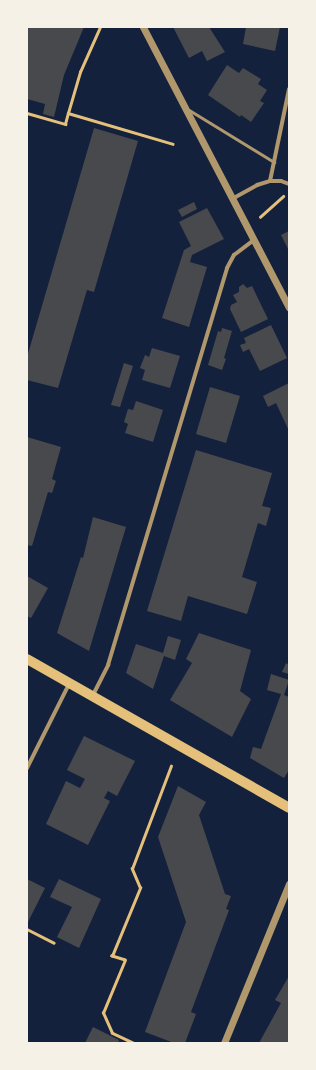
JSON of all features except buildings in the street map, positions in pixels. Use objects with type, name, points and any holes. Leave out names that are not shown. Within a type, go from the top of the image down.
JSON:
[{"type":"main road","points":[[27,659],[289,808]]},
{"type":"street","points":[[143,27],[289,307]]},
{"type":"street","points":[[270,181],[289,89]]},
{"type":"street","points":[[232,199],[257,185],[270,181],[281,181],[289,184]]},
{"type":"street","points":[[93,696],[108,665],[227,268],[234,255],[254,240]]},
{"type":"street","points":[[27,768],[69,683]]},
{"type":"street","points":[[224,1043],[289,884]]},
{"type":"lane","points":[[186,108],[274,162]]},
{"type":"path","points":[[27,113],[65,124],[80,72],[100,27]]},
{"type":"path","points":[[68,113],[173,144]]},
{"type":"path","points":[[260,217],[289,191]]},
{"type":"path","points":[[133,1043],[112,1033],[103,1013],[125,960],[112,956],[140,888],[132,869],[171,766]]},
{"type":"path","points":[[27,929],[54,943]]}]
